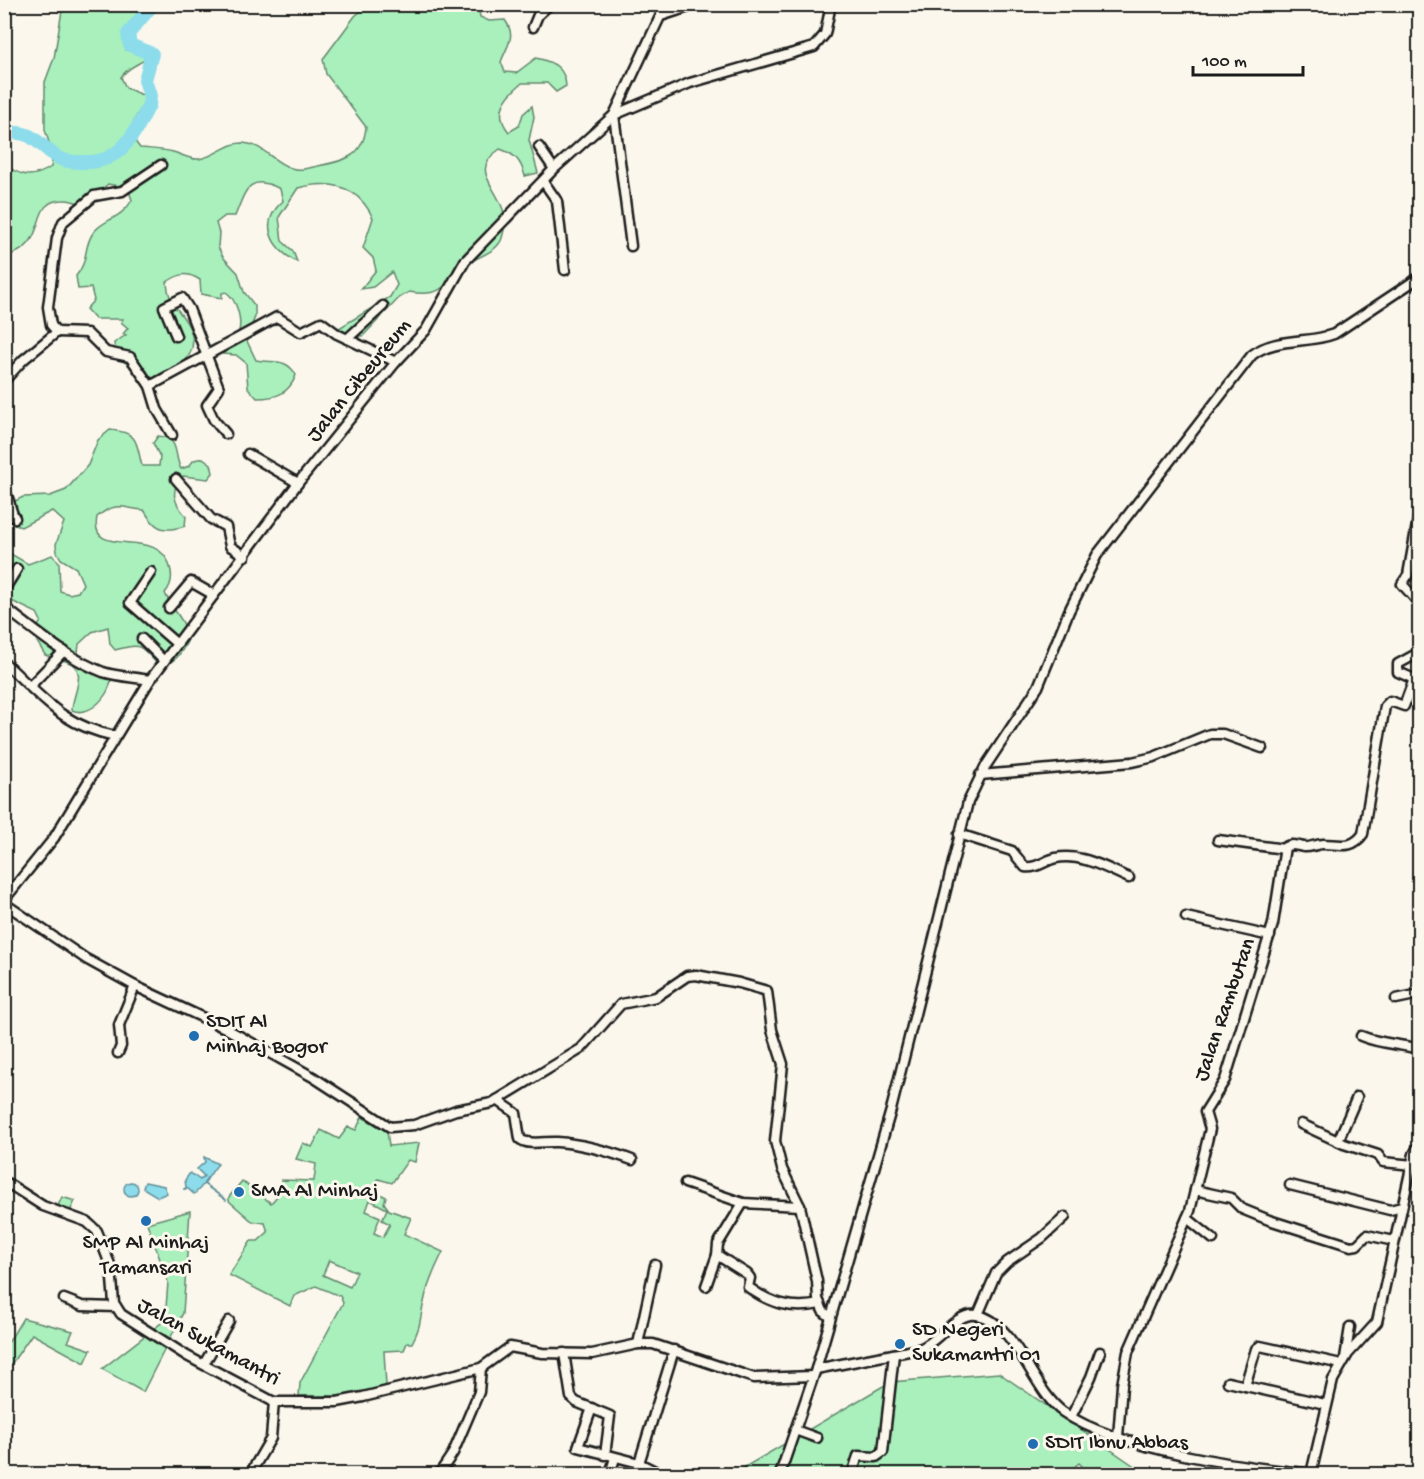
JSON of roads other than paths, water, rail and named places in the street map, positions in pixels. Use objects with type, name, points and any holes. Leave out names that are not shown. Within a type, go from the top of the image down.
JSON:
[{"type":"street","points":[[533,27],[538,15],[550,4]]},
{"type":"street","points":[[631,246],[614,115],[666,4]]},
{"type":"street","points":[[661,16],[698,4]]},
{"type":"street","name":"Jalan Cibeureum","points":[[4,901],[54,838],[150,680],[298,483],[396,362],[434,319],[465,261],[554,169],[614,115],[690,83],[814,47],[825,34],[831,4]]},
{"type":"street","points":[[539,147],[554,169]]},
{"type":"street","points":[[57,332],[51,325],[48,307],[57,238],[63,222],[71,212],[94,196],[122,191],[161,165]]},
{"type":"street","points":[[543,181],[557,201],[565,270]]},
{"type":"street","points":[[780,1474],[815,1372],[829,1316],[891,1110],[968,802],[980,776],[1038,687],[1069,611],[1097,555],[1252,355],[1272,345],[1320,339],[1334,334],[1419,277]]},
{"type":"street","points":[[176,336],[164,307],[182,298],[189,309],[219,388],[207,405],[214,420],[226,434]]},
{"type":"street","points":[[347,339],[383,306]]},
{"type":"street","points":[[150,386],[206,358],[277,317],[301,332],[321,322],[347,339],[396,362]]},
{"type":"street","points":[[4,381],[23,360],[57,332],[87,333],[106,352],[128,356],[150,386],[157,409],[172,435]]},
{"type":"street","points":[[248,454],[298,483]]},
{"type":"street","points":[[176,479],[211,519],[226,527],[230,546],[245,556]]},
{"type":"street","points":[[4,490],[11,502],[10,511],[15,518]]},
{"type":"street","points":[[1418,519],[1408,575],[1402,584],[1419,604]]},
{"type":"street","points":[[4,590],[17,569]]},
{"type":"street","points":[[151,572],[127,601],[177,644]]},
{"type":"street","points":[[169,608],[191,582],[214,595]]},
{"type":"street","points":[[4,607],[64,651],[105,673],[150,680]]},
{"type":"street","points":[[142,639],[164,661]]},
{"type":"street","points":[[30,686],[64,651]]},
{"type":"street","points":[[1218,840],[1284,849],[1290,844],[1302,847],[1323,844],[1340,847],[1356,841],[1365,830],[1385,706],[1390,701],[1404,706],[1417,680],[1398,672],[1398,664],[1419,652]]},
{"type":"street","points":[[7,665],[75,724],[115,736]]},
{"type":"street","points":[[980,776],[1132,762],[1154,757],[1210,734],[1223,734],[1262,748]]},
{"type":"street","points":[[959,834],[1012,851],[1025,867],[1031,868],[1053,858],[1070,856],[1129,878]]},
{"type":"street","name":"Jalan Rambutan","points":[[1118,1437],[1122,1386],[1128,1352],[1187,1218],[1210,1129],[1205,1112],[1225,1080],[1270,936],[1284,849]]},
{"type":"street","points":[[4,901],[78,953],[135,986],[225,1028],[313,1077],[390,1127],[414,1125],[456,1110],[486,1106],[581,1049],[621,1004],[656,997],[687,976],[708,977],[765,990],[770,995],[772,1030],[783,1064],[776,1141],[782,1169],[800,1206],[820,1304],[829,1316]]},
{"type":"street","points":[[1186,917],[1270,936]]},
{"type":"street","points":[[118,1053],[121,1041],[119,1025],[135,986]]},
{"type":"street","points":[[1396,999],[1419,994]]},
{"type":"street","points":[[1361,1036],[1377,1042],[1392,1042],[1419,1049]]},
{"type":"street","points":[[1338,1141],[1357,1097]]},
{"type":"street","points":[[497,1100],[516,1113],[520,1138],[525,1142],[555,1142],[590,1147],[632,1160]]},
{"type":"street","points":[[1301,1124],[1338,1141],[1378,1155],[1383,1162],[1413,1165]]},
{"type":"street","points":[[1343,1361],[1377,1322],[1414,1154],[1419,1143]]},
{"type":"street","name":"Jalan Sukamantri","points":[[4,1181],[43,1206],[92,1225],[108,1255],[116,1307],[121,1314],[148,1333],[274,1402],[337,1402],[481,1368],[510,1347],[542,1353],[601,1353],[638,1344],[653,1344],[754,1378],[815,1372],[925,1347],[962,1318],[978,1315]]},
{"type":"street","points":[[685,1183],[743,1203],[800,1206]]},
{"type":"street","points":[[1290,1185],[1390,1210],[1402,1207]]},
{"type":"street","points":[[1195,1190],[1231,1198],[1242,1209],[1269,1220],[1351,1246],[1357,1245],[1367,1234],[1394,1241]]},
{"type":"street","points":[[706,1286],[718,1244],[743,1203]]},
{"type":"street","points":[[1065,1217],[1042,1238],[1007,1262],[996,1273],[978,1315],[988,1320],[1012,1342],[1048,1398],[1071,1417],[1118,1437],[1269,1472],[1313,1474],[1325,1404],[1343,1361],[1350,1327]]},
{"type":"street","points":[[1187,1218],[1213,1239]]},
{"type":"street","points":[[717,1254],[747,1274],[750,1278],[748,1287],[765,1298],[793,1308],[820,1304]]},
{"type":"street","points":[[638,1344],[655,1265]]},
{"type":"street","points":[[64,1299],[78,1302],[81,1305],[116,1307]]},
{"type":"street","points":[[204,1364],[229,1321]]},
{"type":"street","points":[[1245,1386],[1258,1346],[1343,1361]]},
{"type":"street","points":[[639,1463],[674,1350]]},
{"type":"street","points":[[1071,1417],[1091,1377],[1100,1352]]},
{"type":"street","points":[[564,1353],[570,1396],[576,1402],[610,1416],[605,1455]]},
{"type":"street","points":[[852,1474],[858,1456],[876,1457],[883,1452],[894,1354]]},
{"type":"street","points":[[439,1474],[453,1453],[479,1392],[481,1368]]},
{"type":"street","points":[[1228,1382],[1325,1404]]},
{"type":"street","points":[[250,1474],[271,1438],[274,1402]]},
{"type":"street","points":[[592,1408],[577,1446],[639,1463],[661,1474]]},
{"type":"street","points":[[795,1430],[817,1438]]},
{"type":"street","points":[[610,1474],[615,1458]]},
{"type":"water","points":[[204,1157],[218,1164],[194,1194],[186,1187],[185,1180],[190,1173],[200,1180],[204,1176],[197,1169],[205,1162]]},
{"type":"water","points":[[131,1182],[136,1184],[138,1189],[136,1194],[131,1196],[126,1194],[124,1189],[126,1184]]},
{"type":"water","points":[[145,1182],[164,1186],[167,1193],[158,1197],[143,1188]]},
{"type":"waterway","points":[[4,134],[28,135],[63,160],[97,161],[117,152],[132,136],[149,105],[150,96],[145,80],[152,54],[130,45],[128,34],[153,4]]},
{"type":"waterway","points":[[207,1178],[204,1184],[226,1200]]},
{"type":"place","name":"SDIT Al Minhaj Bogor","points":[[194,1036]]},
{"type":"place","name":"SMA Al Minhaj","points":[[239,1192]]},
{"type":"place","name":"SMP Al Minhaj Tamansari","points":[[146,1221]]},
{"type":"place","name":"SD Negeri Sukamantri 01","points":[[900,1344]]},
{"type":"place","name":"SDIT Ibnu Abbas","points":[[1033,1444]]}]
